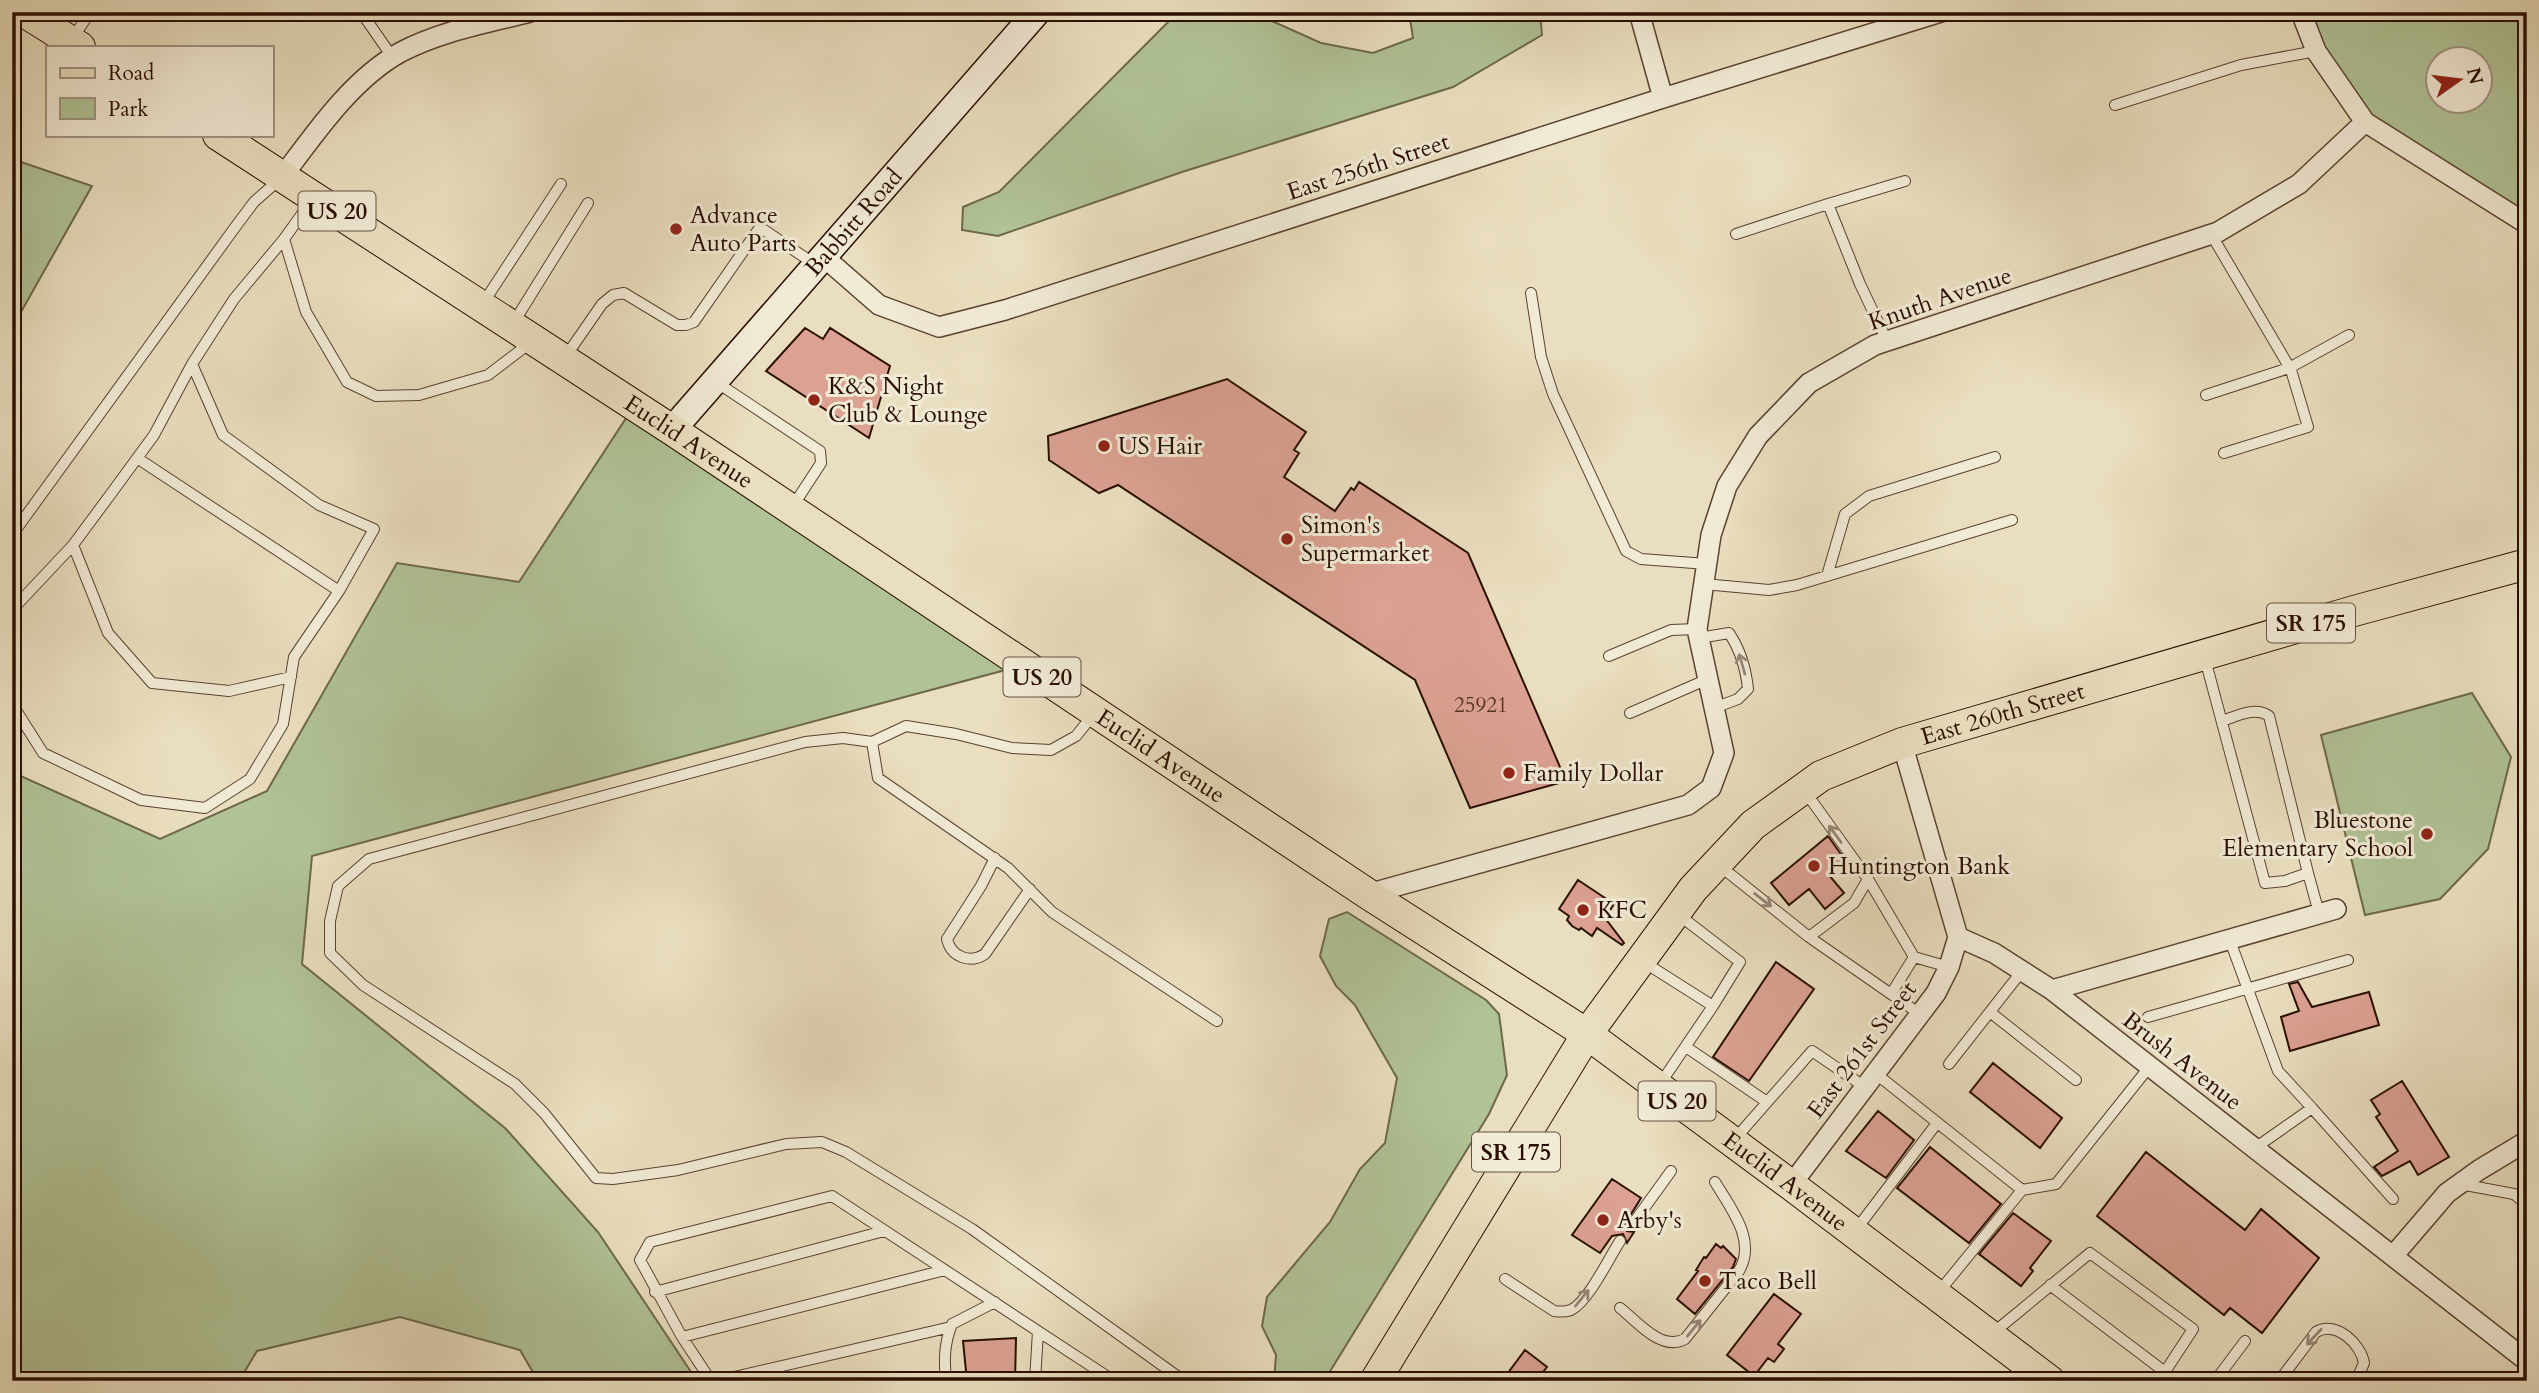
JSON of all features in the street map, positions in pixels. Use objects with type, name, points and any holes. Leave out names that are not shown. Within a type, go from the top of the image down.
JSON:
[{"type":"main road","points":[[24,12],[75,44]]},
{"type":"main road","name":"Babbitt Road","points":[[673,430],[1037,12]]},
{"type":"main road","name":"Euclid Avenue","points":[[220,136],[673,430],[1368,894],[1587,1034],[2050,1381]]},
{"type":"main road","name":"East 260th Street","points":[[1587,1034],[1693,889],[1754,825],[1821,776],[1902,743],[2354,611],[2527,564]]},
{"type":"main road","name":"SR 175","points":[[1375,1381],[1587,1034]]},
{"type":"street","points":[[283,176],[319,127],[355,87],[394,58],[441,35],[530,12]]},
{"type":"street","points":[[1639,12],[1662,98]]},
{"type":"street","name":"East 256th Street","points":[[821,262],[879,305],[939,327],[1005,310],[1662,98],[1941,12]]},
{"type":"street","points":[[2301,12],[2316,51],[2365,122],[2527,224]]},
{"type":"street","name":"Knuth Avenue","points":[[1368,894],[1688,805],[1711,788],[1724,753],[1698,633],[1711,535],[1727,486],[1758,436],[1809,383],[1875,345],[2211,234],[2299,184],[2365,122]]},
{"type":"street","points":[[1902,743],[1958,937]]},
{"type":"street","points":[[2052,990],[2328,911]]},
{"type":"street","name":"East 261st Street","points":[[1791,1185],[1936,993],[1949,967],[1958,937]]},
{"type":"street","name":"Brush Avenue","points":[[1958,937],[1994,953],[2052,990],[2527,1361]]},
{"type":"street","points":[[2393,1256],[2447,1193],[2479,1170],[2527,1142]]},
{"type":"lane","points":[[75,44],[90,12]]},
{"type":"lane","points":[[362,12],[394,58]]},
{"type":"lane","points":[[2115,105],[2241,65],[2316,51]]},
{"type":"lane","points":[[12,535],[254,202],[283,176]]},
{"type":"lane","points":[[1737,234],[1905,181]]},
{"type":"lane","points":[[482,305],[561,184]]},
{"type":"lane","points":[[12,610],[73,545],[154,435],[192,364],[234,299],[285,239],[314,197]]},
{"type":"lane","points":[[285,239],[306,312],[347,382],[376,396],[419,395],[488,375],[523,333],[588,203]]},
{"type":"lane","points":[[1828,204],[1886,341]]},
{"type":"lane","points":[[564,360],[602,304],[613,295],[624,293],[677,325],[687,325],[694,321],[758,230],[764,230],[821,262]]},
{"type":"lane","points":[[2211,234],[2289,368],[2308,426],[2224,453]]},
{"type":"lane","points":[[1531,293],[1541,357],[1553,394],[1626,551],[1641,559],[1707,564]]},
{"type":"lane","points":[[2206,396],[2289,368],[2349,335]]},
{"type":"lane","points":[[12,705],[43,753],[141,800],[205,808],[250,779],[283,724],[294,657],[339,591],[374,529],[318,505],[223,435],[192,364]]},
{"type":"lane","points":[[716,382],[820,451],[821,463],[790,509]]},
{"type":"lane","points":[[1827,576],[1845,514],[1869,496],[1995,457]]},
{"type":"lane","points":[[137,458],[339,591]]},
{"type":"lane","points":[[1704,584],[1769,590],[1827,576],[2012,520]]},
{"type":"lane","points":[[73,545],[108,633],[152,683],[229,691],[291,677]]},
{"type":"lane","points":[[1608,656],[1671,630],[1729,633],[1738,650],[1748,689],[1738,699],[1714,708]]},
{"type":"lane","points":[[2204,655],[2265,883],[2285,881],[2308,873]]},
{"type":"lane","points":[[1630,713],[1708,679]]},
{"type":"lane","points":[[2222,721],[2255,711],[2262,711],[2269,716],[2308,873],[2328,911]]},
{"type":"lane","points":[[1095,712],[1076,736],[1051,750],[1012,748],[956,734],[906,726],[872,742],[843,738],[805,742],[369,859],[338,886],[330,921],[330,953],[363,985],[515,1084],[544,1113],[596,1178],[613,1180],[678,1170],[786,1144],[822,1142],[846,1152],[972,1229],[1184,1381]]},
{"type":"lane","points":[[872,742],[878,778],[1009,868],[1052,912],[1217,1021]]},
{"type":"lane","points":[[1803,789],[1868,879],[1914,957]]},
{"type":"lane","points":[[995,858],[981,886],[947,939],[948,946],[954,952],[965,959],[979,958],[985,954],[1030,889]]},
{"type":"lane","points":[[1717,864],[1809,937],[1920,1014]]},
{"type":"lane","points":[[1809,937],[1854,903],[1868,879]]},
{"type":"lane","points":[[1658,1087],[1740,962],[1676,912]]},
{"type":"lane","points":[[2229,938],[2278,1071],[2393,1199]]},
{"type":"lane","points":[[1914,957],[1949,967]]},
{"type":"lane","points":[[1891,994],[1914,957]]},
{"type":"lane","points":[[2148,1017],[2348,960]]},
{"type":"lane","points":[[1642,961],[1713,1006]]},
{"type":"lane","points":[[1949,1064],[2022,971]]},
{"type":"lane","points":[[1990,1012],[2076,1080]]},
{"type":"lane","points":[[1686,1046],[1767,1102]]},
{"type":"lane","points":[[1732,1141],[1812,1051],[1870,1080],[1937,1122],[2022,1189]]},
{"type":"lane","points":[[1937,1295],[2022,1189],[2056,1184],[2150,1066]]},
{"type":"lane","points":[[2255,1148],[2312,1108]]},
{"type":"lane","points":[[1854,1233],[1937,1122]]},
{"type":"lane","points":[[1632,1225],[1671,1171]]},
{"type":"lane","points":[[1619,1308],[1658,1339],[1678,1343],[1685,1339],[1739,1272],[1746,1259],[1746,1240],[1715,1182]]},
{"type":"lane","points":[[2460,1184],[2514,1194],[2527,1205]]},
{"type":"lane","points":[[711,1381],[655,1292],[640,1260],[650,1242],[832,1196],[1114,1381]]},
{"type":"lane","points":[[655,1292],[884,1230]]},
{"type":"lane","points":[[1505,1279],[1554,1311],[1571,1310],[1586,1294],[1620,1241]]},
{"type":"lane","points":[[1990,1335],[2050,1285],[2091,1253],[2193,1329],[2162,1377],[2050,1285]]},
{"type":"lane","points":[[682,1337],[945,1270]]},
{"type":"lane","points":[[946,1381],[944,1355],[946,1338],[952,1324],[995,1302]]},
{"type":"lane","points":[[717,1381],[951,1327]]},
{"type":"lane","points":[[2279,1381],[2316,1332],[2323,1327],[2333,1328],[2359,1346],[2364,1363],[2356,1381]]},
{"type":"lane","points":[[1035,1381],[1038,1331]]},
{"type":"lane","points":[[2216,1381],[2245,1341]]},
{"type":"lane","points":[[2424,1381],[2427,1378],[2435,1381]]},
{"type":"green space","points":[[1178,12],[1252,12],[1321,43],[1373,53],[1413,38],[1409,12],[1540,12],[1542,35],[1453,87],[1182,172],[998,236],[962,230],[963,207],[999,192]]},
{"type":"green space","points":[[2330,12],[2527,12],[2527,220],[2365,122],[2304,21]]},
{"type":"green space","points":[[12,159],[92,186],[12,328]]},
{"type":"green space","points":[[634,406],[1024,665],[312,856],[302,964],[505,1128],[598,1232],[697,1381],[538,1381],[520,1350],[400,1317],[257,1351],[239,1381],[12,1381],[12,772],[160,839],[267,791],[397,563],[519,582]]},
{"type":"green space","points":[[2472,693],[2511,757],[2488,849],[2440,899],[2365,915],[2321,735]]},
{"type":"green space","points":[[1347,912],[1486,1000],[1499,1014],[1507,1075],[1489,1114],[1324,1381],[1274,1381],[1276,1355],[1262,1326],[1267,1297],[1330,1222],[1360,1169],[1385,1143],[1397,1078],[1355,1005],[1336,986],[1320,956],[1329,919]]},
{"type":"building","points":[[805,328],[823,339],[830,328],[890,366],[869,438],[766,371]]},
{"type":"building","points":[[1227,379],[1306,432],[1294,450],[1299,453],[1284,477],[1335,511],[1351,488],[1354,490],[1359,482],[1468,553],[1566,781],[1470,808],[1415,680],[1118,485],[1099,493],[1049,460],[1048,436]]},
{"type":"building","name":"Huntington Bank","points":[[1828,836],[1845,860],[1828,874],[1844,893],[1825,909],[1809,889],[1789,905],[1771,883]]},
{"type":"building","points":[[1578,880],[1614,904],[1605,918],[1624,943],[1622,945],[1597,928],[1592,936],[1581,928],[1579,930],[1572,926],[1567,920],[1569,916],[1559,909]]},
{"type":"building","points":[[1776,962],[1814,989],[1749,1081],[1713,1057]]},
{"type":"building","points":[[2298,982],[2312,1007],[2369,992],[2379,1025],[2290,1051],[2281,1017],[2299,1011],[2289,984]]},
{"type":"building","points":[[1993,1063],[2062,1118],[2040,1148],[1970,1092]]},
{"type":"building","points":[[2402,1081],[2449,1157],[2418,1175],[2410,1161],[2382,1176],[2374,1167],[2398,1151],[2376,1117],[2380,1114],[2371,1100]]},
{"type":"building","points":[[1878,1111],[1914,1140],[1886,1178],[1846,1151]]},
{"type":"building","points":[[1930,1147],[2001,1204],[1969,1243],[1897,1188]]},
{"type":"building","points":[[2146,1152],[2245,1230],[2261,1209],[2319,1258],[2262,1333],[2230,1308],[2224,1315],[2097,1216]]},
{"type":"building","points":[[1612,1179],[1641,1198],[1625,1224],[1627,1231],[1634,1232],[1627,1243],[1623,1234],[1612,1236],[1600,1253],[1572,1235]]},
{"type":"building","points":[[2013,1213],[2051,1241],[2030,1268],[2033,1271],[2021,1286],[1979,1254]]},
{"type":"building","points":[[1716,1244],[1721,1248],[1723,1246],[1736,1259],[1733,1267],[1695,1314],[1677,1299],[1698,1271],[1696,1270],[1704,1257],[1706,1258]]},
{"type":"building","points":[[1774,1294],[1801,1314],[1778,1344],[1784,1349],[1774,1362],[1768,1358],[1754,1376],[1727,1355]]},
{"type":"building","points":[[1016,1338],[1015,1381],[967,1381],[963,1341]]},
{"type":"building","points":[[1525,1350],[1547,1367],[1536,1381],[1502,1381]]},
{"type":"place","name":"Advance Auto Parts","points":[[676,229]]},
{"type":"place","name":"K&S Night Club & Lounge","points":[[814,400]]},
{"type":"place","name":"US Hair","points":[[1104,446]]},
{"type":"place","name":"Simon's Supermarket","points":[[1287,539]]},
{"type":"place","name":"Family Dollar","points":[[1509,773]]},
{"type":"place","name":"Bluestone Elementary School","points":[[2427,834]]},
{"type":"place","name":"Huntington Bank","points":[[1814,866]]},
{"type":"place","name":"KFC","points":[[1583,910]]},
{"type":"place","name":"Arby's","points":[[1603,1220]]},
{"type":"place","name":"Taco Bell","points":[[1705,1281]]}]
